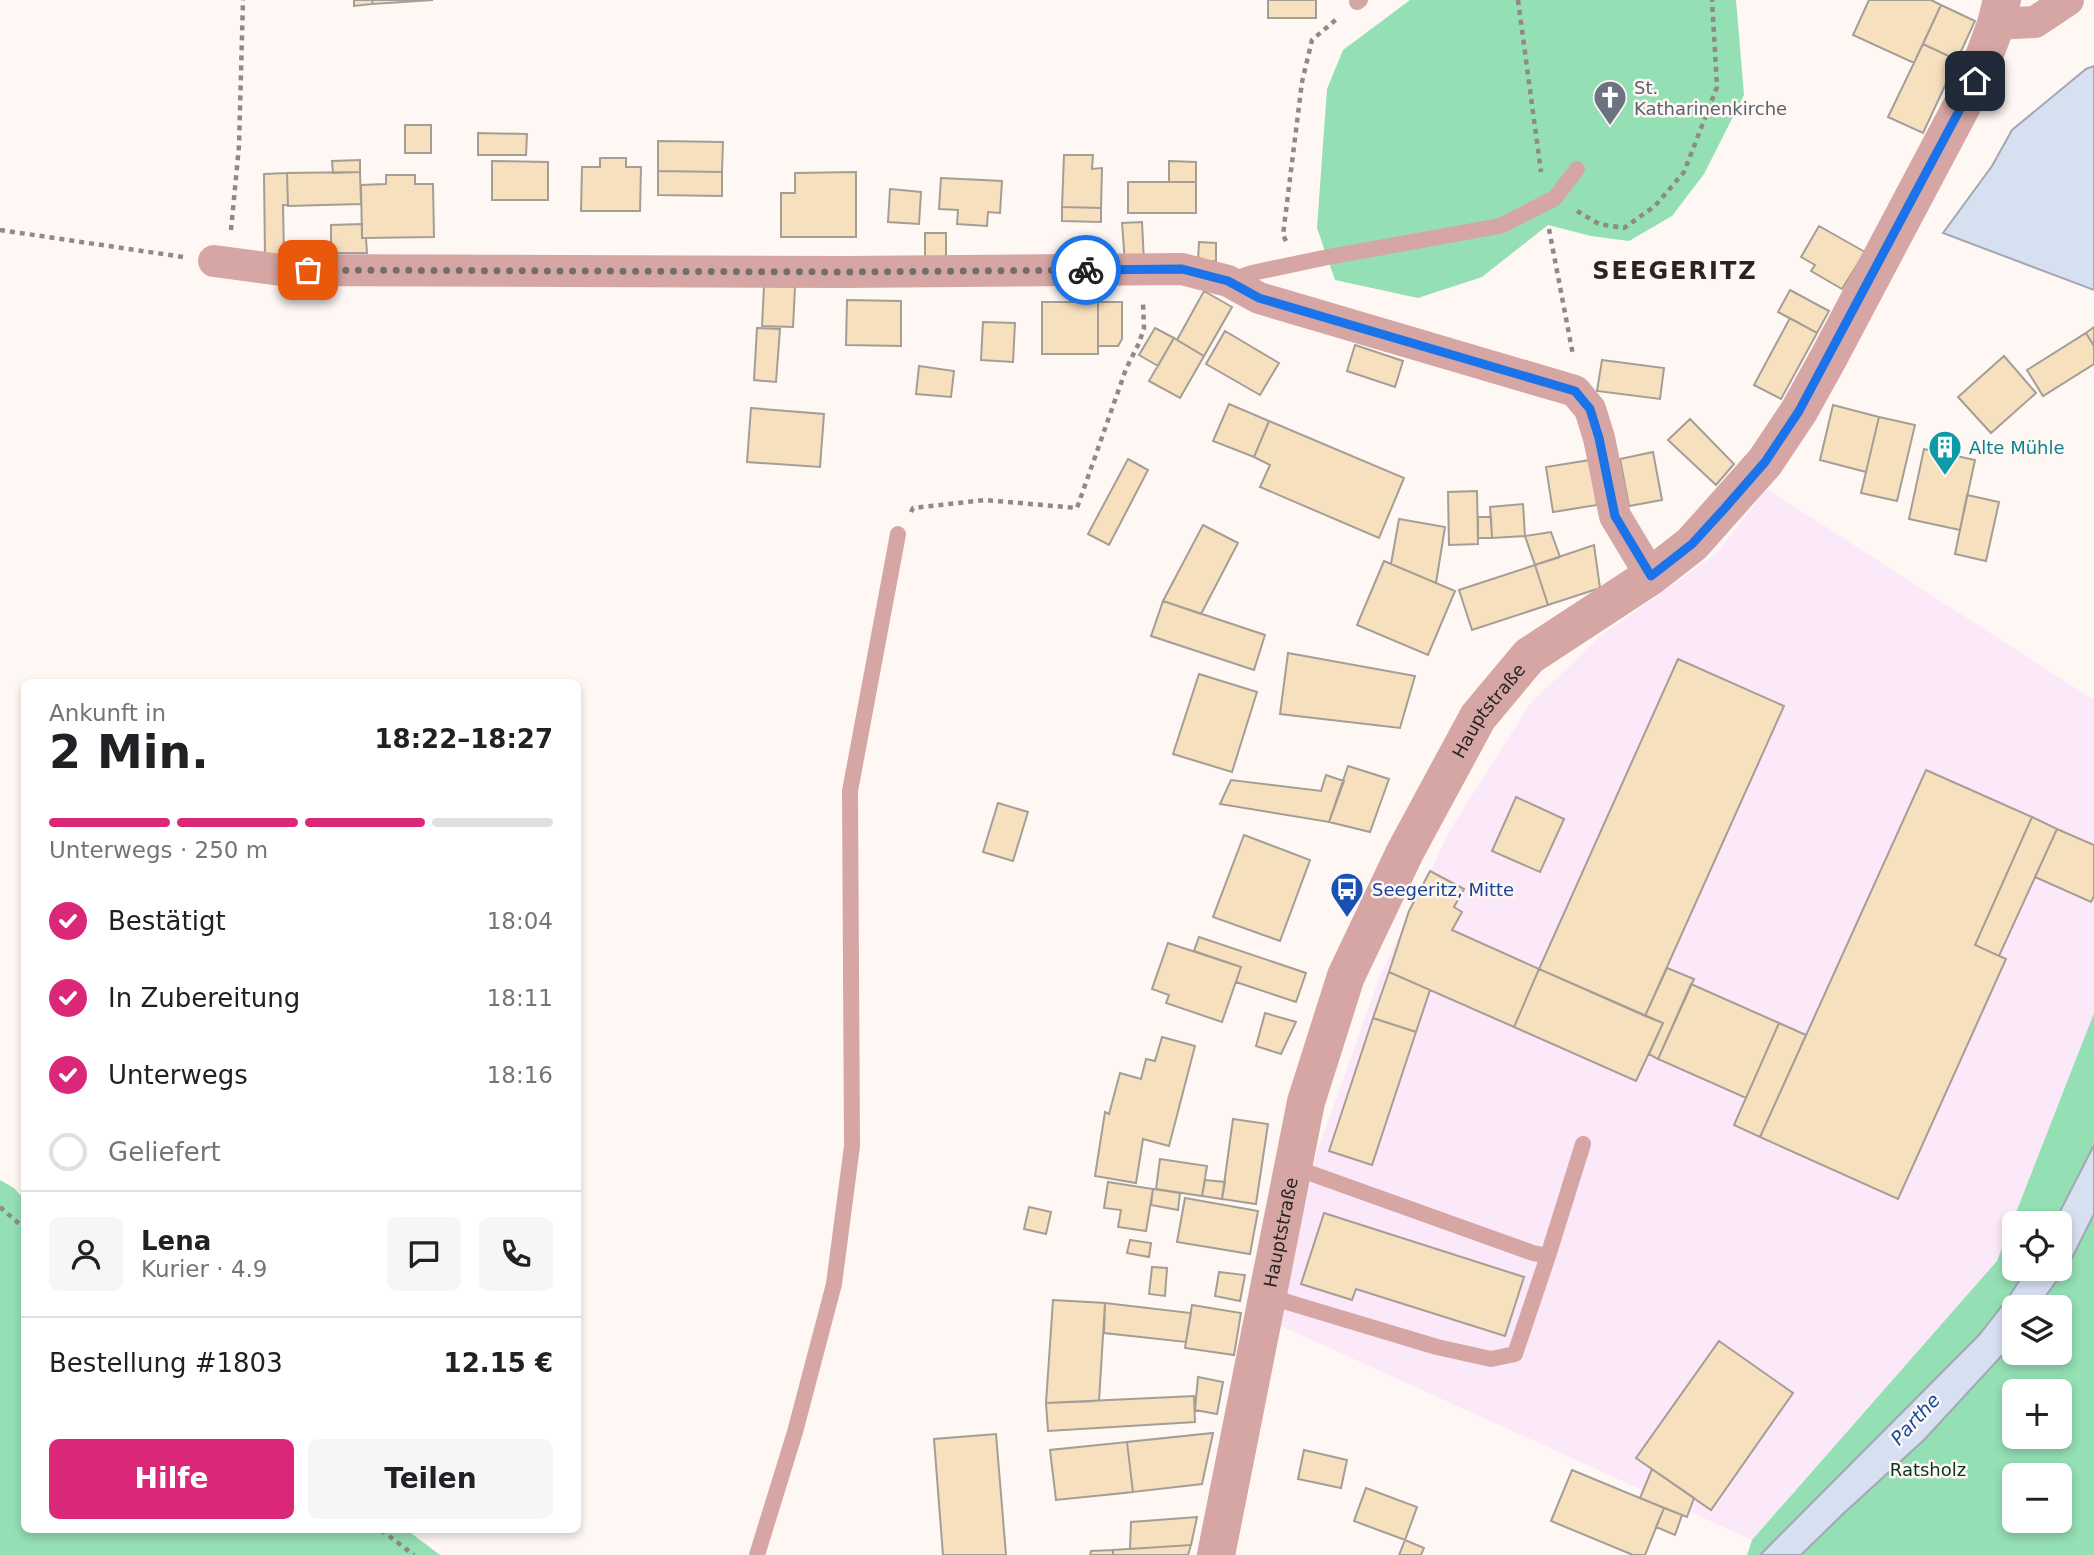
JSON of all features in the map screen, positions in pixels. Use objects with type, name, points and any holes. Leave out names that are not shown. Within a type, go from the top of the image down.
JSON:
[{"type":"street","points":[[1999,12],[2035,22],[2068,0]]},
{"type":"street","name":"Hauptstraße","points":[[1216,1555],[1306,1102],[1346,976],[1405,852],[1478,716],[1529,656],[1651,576],[1692,544],[1765,462],[1799,411],[1975,81],[1999,12]]},
{"type":"street","points":[[220,262],[281,270],[846,272],[1182,269],[1228,281],[1259,298],[1575,391],[1590,409],[1599,438],[1615,516],[1651,576]]},
{"type":"lane","points":[[1228,281],[1252,273],[1500,226],[1555,198],[1577,169]]},
{"type":"lane","points":[[757,1555],[795,1432],[834,1284],[852,1146],[850,791],[898,534]]},
{"type":"lane","points":[[1267,1296],[1437,1347],[1491,1359],[1515,1354],[1583,1144]]},
{"type":"lane","points":[[1293,1167],[1533,1253],[1548,1256]]},
{"type":"path","points":[[0,230],[220,262],[239,146],[243,0]]},
{"type":"path","points":[[1518,0],[1541,171],[1555,198],[1599,223],[1624,228],[1655,206],[1685,172],[1717,87],[1712,0]]},
{"type":"path","points":[[1297,264],[1283,235],[1301,82],[1312,40],[1359,1]]},
{"type":"path","points":[[1548,225],[1575,365]]},
{"type":"path","points":[[898,534],[913,508],[985,500],[1077,508],[1126,369],[1144,328],[1143,269]]},
{"type":"path","points":[[0,1207],[21,1225]]},
{"type":"path","points":[[386,1533],[414,1555]]},
{"type":"shaded area","points":[[1767,489],[2094,700],[2094,1013],[2017,1211],[2002,1211],[2002,1248],[1997,1261],[1752,1540],[1279,1325],[1318,1149],[1380,976],[1450,830],[1530,704],[1599,637],[1716,554]]},
{"type":"green space","points":[[1410,0],[1736,0],[1744,95],[1704,174],[1672,216],[1629,241],[1591,236],[1548,225],[1482,277],[1418,298],[1335,280],[1317,228],[1327,89],[1343,50]]},
{"type":"green space","name":"Ratsholz","points":[[2094,1013],[2094,1555],[1747,1555],[1752,1540],[1997,1261],[2002,1248],[2002,1281],[2072,1281],[2072,1211],[2017,1211]]},
{"type":"green space","points":[[0,1180],[21,1196],[21,1533],[411,1533],[440,1555],[0,1555]]},
{"type":"water","points":[[2094,66],[2094,290],[1943,233],[1992,166],[2012,130],[2086,69]]},
{"type":"water","points":[[2094,1145],[2094,1214],[2072,1258],[2072,1211],[2060,1211]]},
{"type":"water","points":[[2019,1281],[2056,1281],[2047,1295],[2010,1295]]},
{"type":"water","name":"Parthe","points":[[2002,1306],[2002,1356],[1924,1440],[1801,1555],[1760,1555],[1979,1335]]},
{"type":"building","points":[[354,0],[372,0],[373,4],[354,6]]},
{"type":"building","points":[[372,0],[433,0],[373,4]]},
{"type":"building","points":[[1268,0],[1316,0],[1316,18],[1268,18]]},
{"type":"building","points":[[1869,0],[1931,0],[1941,5],[1914,63],[1853,35]]},
{"type":"building","points":[[1941,5],[1975,21],[1957,60],[1923,44]]},
{"type":"building","points":[[1923,44],[1957,60],[1923,133],[1888,117]]},
{"type":"building","points":[[405,125],[431,125],[431,153],[405,153]]},
{"type":"building","points":[[478,133],[527,134],[526,155],[478,155]]},
{"type":"building","points":[[658,141],[723,142],[722,172],[658,171]]},
{"type":"building","points":[[1064,155],[1093,155],[1092,169],[1102,168],[1101,208],[1062,207]]},
{"type":"building","points":[[600,158],[626,158],[626,167],[641,167],[640,211],[581,211],[582,167],[600,167]]},
{"type":"building","points":[[360,160],[360,172],[333,173],[332,161]]},
{"type":"building","points":[[492,161],[548,162],[548,200],[492,200]]},
{"type":"building","points":[[1169,161],[1196,162],[1196,182],[1169,182]]},
{"type":"building","points":[[658,171],[722,172],[722,196],[658,195]]},
{"type":"building","points":[[360,172],[361,204],[288,206],[287,173]]},
{"type":"building","points":[[856,172],[856,237],[781,237],[781,193],[795,193],[795,173]]},
{"type":"building","points":[[287,173],[288,205],[283,205],[284,255],[265,256],[264,174]]},
{"type":"building","points":[[386,175],[415,175],[415,184],[433,184],[434,237],[362,238],[361,185],[386,184]]},
{"type":"building","points":[[941,178],[1002,181],[1000,213],[988,212],[987,226],[957,224],[958,210],[939,209]]},
{"type":"building","points":[[1128,182],[1196,182],[1196,213],[1128,213]]},
{"type":"building","points":[[890,189],[921,192],[919,224],[888,222]]},
{"type":"building","points":[[1062,207],[1101,208],[1101,222],[1062,221]]},
{"type":"building","points":[[1142,222],[1144,262],[1125,263],[1122,223]]},
{"type":"building","points":[[362,224],[362,238],[366,238],[367,253],[331,253],[331,225]]},
{"type":"building","points":[[1819,226],[1865,252],[1842,289],[1811,271],[1815,265],[1801,257]]},
{"type":"building","points":[[925,233],[946,233],[946,265],[925,265]]},
{"type":"building","points":[[1199,242],[1216,243],[1216,261],[1198,261]]},
{"type":"building","points":[[764,286],[795,287],[793,327],[762,326]]},
{"type":"building","points":[[1790,290],[1829,311],[1817,333],[1778,312]]},
{"type":"building","points":[[1204,291],[1232,307],[1204,356],[1177,340]]},
{"type":"building","points":[[847,300],[901,301],[901,346],[846,345]]},
{"type":"building","points":[[1042,302],[1098,302],[1098,354],[1042,354]]},
{"type":"building","points":[[1098,302],[1122,302],[1122,339],[1118,346],[1098,346]]},
{"type":"building","points":[[1790,318],[1817,333],[1781,399],[1754,385]]},
{"type":"building","points":[[983,322],[1015,323],[1013,362],[981,360]]},
{"type":"building","points":[[2094,327],[2094,346],[2086,333]]},
{"type":"building","points":[[757,328],[780,329],[776,382],[754,380]]},
{"type":"building","points":[[1155,328],[1174,338],[1158,366],[1139,355]]},
{"type":"building","points":[[1225,331],[1279,363],[1260,395],[1206,364]]},
{"type":"building","points":[[2086,333],[2094,346],[2094,364],[2043,396],[2027,370]]},
{"type":"building","points":[[1174,338],[1204,356],[1180,398],[1149,381]]},
{"type":"building","points":[[1355,345],[1403,361],[1395,387],[1347,371]]},
{"type":"building","points":[[2004,356],[2036,393],[1991,433],[1958,397]]},
{"type":"building","points":[[1602,360],[1664,368],[1660,399],[1597,391]]},
{"type":"building","points":[[919,366],[954,371],[951,397],[916,394]]},
{"type":"building","points":[[1229,404],[1269,421],[1254,457],[1213,441]]},
{"type":"building","points":[[1833,405],[1879,417],[1866,472],[1820,460]]},
{"type":"building","points":[[751,408],[824,414],[820,467],[747,462]]},
{"type":"building","points":[[1879,417],[1915,425],[1897,501],[1861,493]]},
{"type":"building","points":[[1690,419],[1734,464],[1716,485],[1668,440]]},
{"type":"building","points":[[1269,421],[1404,478],[1379,538],[1260,487],[1270,465],[1254,457]]},
{"type":"building","name":"Alte Mühle","points":[[1924,449],[1975,460],[1960,530],[1909,519]]},
{"type":"building","points":[[1653,452],[1662,500],[1629,506],[1620,459]]},
{"type":"building","points":[[1128,459],[1148,470],[1109,545],[1088,534]]},
{"type":"building","points":[[1590,460],[1597,505],[1553,512],[1546,467]]},
{"type":"building","points":[[1477,491],[1478,544],[1449,545],[1448,492]]},
{"type":"building","points":[[1967,495],[1999,502],[1986,561],[1955,554]]},
{"type":"building","points":[[1523,504],[1525,536],[1492,538],[1490,507]]},
{"type":"building","points":[[1478,517],[1491,517],[1492,538],[1478,538]]},
{"type":"building","points":[[1399,519],[1445,527],[1436,583],[1391,564]]},
{"type":"building","points":[[1203,525],[1238,543],[1201,614],[1163,601]]},
{"type":"building","points":[[1551,532],[1560,557],[1535,565],[1525,536]]},
{"type":"building","points":[[1594,545],[1600,588],[1548,605],[1535,565]]},
{"type":"building","points":[[1384,561],[1455,591],[1428,655],[1357,625]]},
{"type":"building","points":[[1535,565],[1548,605],[1472,630],[1459,590]]},
{"type":"building","points":[[1163,601],[1265,635],[1254,670],[1151,636]]},
{"type":"building","points":[[1288,653],[1415,676],[1400,728],[1280,714]]},
{"type":"building","points":[[1678,659],[1784,706],[1645,1016],[1539,969]]},
{"type":"building","points":[[1199,674],[1257,692],[1232,772],[1173,754]]},
{"type":"building","points":[[1348,766],[1389,779],[1370,832],[1329,822]]},
{"type":"building","points":[[1926,770],[2032,817],[1975,945],[2006,959],[1898,1199],[1760,1137]]},
{"type":"building","points":[[1326,775],[1344,781],[1329,822],[1220,804],[1231,780],[1321,791]]},
{"type":"building","points":[[1516,797],[1564,819],[1540,872],[1492,851]]},
{"type":"building","points":[[998,803],[1028,812],[1013,861],[983,852]]},
{"type":"building","points":[[2032,817],[2057,829],[1999,956],[1975,945]]},
{"type":"building","points":[[2057,829],[2094,845],[2094,896],[2091,902],[2035,877]]},
{"type":"building","points":[[1244,835],[1310,860],[1280,941],[1213,917]]},
{"type":"building","points":[[1430,871],[1464,889],[1454,907],[1462,912],[1452,930],[1539,969],[1514,1027],[1389,972],[1409,911]]},
{"type":"building","points":[[1199,937],[1306,973],[1296,1002],[1236,982],[1241,967],[1194,951]]},
{"type":"building","points":[[1168,943],[1241,967],[1222,1022],[1166,1003],[1169,995],[1152,989]]},
{"type":"building","points":[[1667,968],[1694,979],[1658,1059],[1649,1054],[1663,1023],[1645,1016]]},
{"type":"building","points":[[1539,969],[1663,1023],[1636,1081],[1514,1027]]},
{"type":"building","points":[[1389,972],[1430,990],[1416,1032],[1373,1018]]},
{"type":"building","points":[[1691,984],[1779,1023],[1746,1098],[1658,1059]]},
{"type":"building","points":[[1265,1013],[1296,1022],[1281,1054],[1256,1046]]},
{"type":"building","points":[[1373,1018],[1416,1032],[1372,1165],[1329,1151]]},
{"type":"building","points":[[1779,1023],[1806,1035],[1760,1137],[1734,1125]]},
{"type":"building","points":[[1162,1037],[1195,1046],[1169,1146],[1143,1139],[1136,1183],[1095,1176],[1105,1112],[1109,1114],[1120,1073],[1141,1079],[1146,1059],[1155,1061]]},
{"type":"building","points":[[1233,1119],[1268,1124],[1256,1204],[1222,1199]]},
{"type":"building","points":[[1160,1159],[1207,1166],[1202,1196],[1156,1189]]},
{"type":"building","points":[[1205,1180],[1225,1182],[1222,1199],[1202,1196]]},
{"type":"building","points":[[1108,1182],[1153,1189],[1146,1231],[1118,1227],[1121,1210],[1104,1208]]},
{"type":"building","points":[[1153,1189],[1180,1193],[1178,1210],[1151,1205]]},
{"type":"building","points":[[1185,1198],[1258,1211],[1250,1254],[1177,1242]]},
{"type":"building","points":[[1029,1207],[1051,1212],[1046,1234],[1024,1229]]},
{"type":"building","points":[[1324,1213],[1524,1277],[1505,1336],[1356,1289],[1352,1300],[1301,1284]]},
{"type":"building","points":[[1130,1240],[1151,1243],[1149,1257],[1127,1253]]},
{"type":"building","points":[[1152,1267],[1167,1268],[1165,1296],[1149,1294]]},
{"type":"building","points":[[1219,1272],[1245,1275],[1240,1301],[1215,1296]]},
{"type":"building","points":[[1053,1300],[1105,1303],[1099,1401],[1046,1403]]},
{"type":"building","points":[[1105,1303],[1191,1313],[1186,1342],[1104,1333]]},
{"type":"building","points":[[1192,1305],[1241,1313],[1234,1355],[1185,1348]]},
{"type":"building","points":[[1719,1341],[1793,1393],[1711,1510],[1636,1458]]},
{"type":"building","points":[[1198,1377],[1223,1382],[1217,1414],[1195,1410]]},
{"type":"building","points":[[1194,1396],[1195,1422],[1048,1431],[1046,1403]]},
{"type":"building","points":[[1213,1433],[1202,1484],[1133,1492],[1127,1442]]},
{"type":"building","points":[[996,1434],[1006,1555],[943,1555],[934,1439]]},
{"type":"building","points":[[1127,1442],[1133,1492],[1056,1500],[1050,1450]]},
{"type":"building","points":[[1304,1450],[1347,1460],[1341,1488],[1298,1479]]},
{"type":"building","points":[[1652,1469],[1694,1498],[1687,1517],[1640,1498]]},
{"type":"building","points":[[1572,1470],[1664,1508],[1645,1555],[1633,1555],[1551,1521]]},
{"type":"building","points":[[1366,1488],[1417,1507],[1405,1540],[1354,1521]]},
{"type":"building","points":[[1664,1508],[1682,1515],[1675,1535],[1656,1527]]},
{"type":"building","points":[[1197,1517],[1191,1545],[1130,1549],[1131,1522]]},
{"type":"building","points":[[1405,1540],[1424,1548],[1421,1555],[1399,1555]]},
{"type":"building","points":[[1191,1545],[1188,1555],[1113,1555],[1113,1550]]},
{"type":"building","points":[[1113,1550],[1113,1555],[1090,1555],[1091,1551]]},
{"type":"way so far","points":[[308,270],[1086,270]]},
{"type":"place","name":"St. Katharinenkirche","points":[[1610,127]]},
{"type":"place","name":"Alte Mühle","points":[[1945,477]]},
{"type":"place","name":"Seegeritz, Mitte","points":[[1347,919]]},
{"type":"district","name":"SEEGERITZ","points":[[1675,271]]},
{"type":"route","points":[[1086,270],[1182,269],[1228,281],[1259,298],[1575,391],[1590,409],[1599,438],[1615,516],[1651,576],[1692,544],[1724,509],[1765,462],[1799,411],[1975,81]]}]
